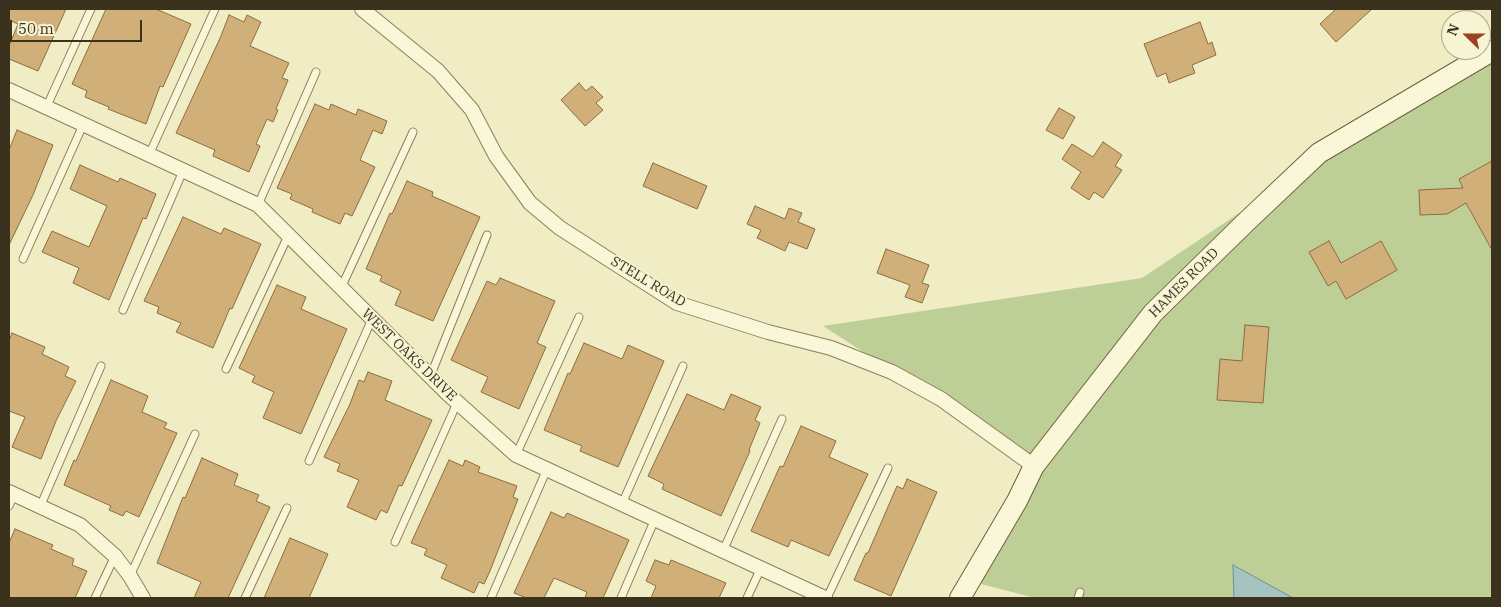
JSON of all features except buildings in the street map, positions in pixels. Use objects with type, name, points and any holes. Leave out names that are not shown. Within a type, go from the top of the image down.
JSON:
[{"type":"street","name":"STELL ROAD","points":[[362,9],[438,71],[472,110],[496,156],[530,203],[560,228],[677,303],[768,332],[831,348],[892,372],[941,399],[1034,466]]},
{"type":"street","name":"HAMES ROAD","points":[[960,598],[1017,501],[1034,466],[1152,313],[1194,274],[1228,238],[1319,153],[1478,61],[1492,51]]},
{"type":"street","name":"WEST OAKS DRIVE","points":[[9,90],[258,205],[430,377],[516,455],[826,598]]},
{"type":"street","points":[[10,498],[40,507],[80,525],[115,556],[143,598]]},
{"type":"lane","points":[[46,108],[91,9]]},
{"type":"lane","points":[[148,155],[215,9]]},
{"type":"lane","points":[[258,205],[316,72]]},
{"type":"lane","points":[[23,259],[83,125]]},
{"type":"lane","points":[[341,288],[413,132]]},
{"type":"lane","points":[[123,310],[183,171]]},
{"type":"lane","points":[[430,377],[487,235]]},
{"type":"lane","points":[[226,369],[288,236]]},
{"type":"lane","points":[[516,455],[579,317]]},
{"type":"lane","points":[[308,462],[372,319]]},
{"type":"lane","points":[[40,507],[102,366]]},
{"type":"lane","points":[[622,504],[683,366]]},
{"type":"lane","points":[[395,542],[457,403]]},
{"type":"lane","points":[[723,551],[782,419]]},
{"type":"lane","points":[[130,576],[195,434]]},
{"type":"lane","points":[[826,598],[888,468]]},
{"type":"lane","points":[[491,598],[547,469]]},
{"type":"lane","points":[[245,598],[287,508]]},
{"type":"lane","points":[[620,598],[655,519]]},
{"type":"lane","points":[[95,598],[115,556]]},
{"type":"lane","points":[[747,598],[761,568]]},
{"type":"green space","points":[[1491,45],[1492,598],[1035,598],[962,579],[1032,461],[823,326],[1142,278],[1468,60],[1491,60]]},
{"type":"water","points":[[1233,565],[1293,598],[1234,598]]}]
